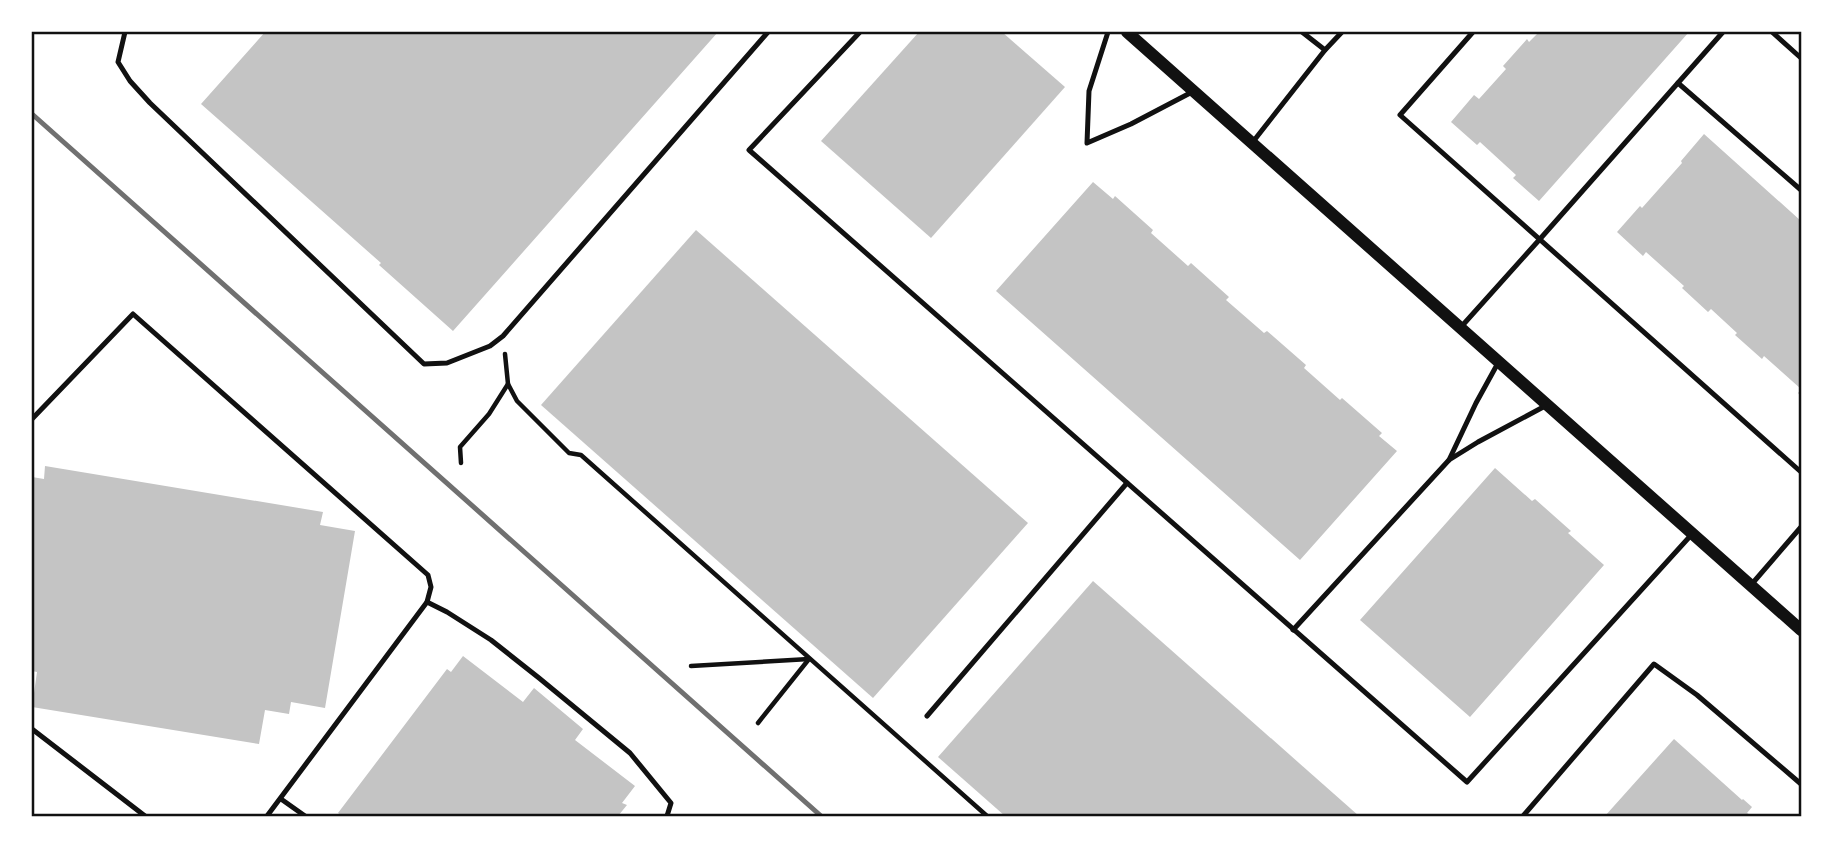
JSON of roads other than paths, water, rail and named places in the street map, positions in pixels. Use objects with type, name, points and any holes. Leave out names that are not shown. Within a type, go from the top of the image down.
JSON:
[{"type":"street","points":[[1127,32],[1801,630]]},
{"type":"lane","points":[[125,32],[118,62],[130,81],[424,364],[447,363],[490,346],[503,336],[768,32]]},
{"type":"lane","points":[[860,32],[749,150],[1467,782],[1693,533]]},
{"type":"lane","points":[[1108,32],[1090,91],[1087,143],[1131,124],[1194,91]]},
{"type":"lane","points":[[1302,32],[1325,50]]},
{"type":"lane","points":[[1252,143],[1342,32]]},
{"type":"lane","points":[[1473,32],[1399,115],[1801,472]]},
{"type":"lane","points":[[1461,327],[1723,32]]},
{"type":"lane","points":[[1772,32],[1801,58]]},
{"type":"lane","points":[[1678,83],[1801,190]]},
{"type":"lane","points":[[32,419],[133,314],[428,575],[431,587],[427,602],[267,817]]},
{"type":"lane","points":[[1449,460],[1499,361]]},
{"type":"lane","points":[[1293,630],[1449,460],[1547,405]]},
{"type":"lane","points":[[927,716],[1127,483]]},
{"type":"lane","points":[[1751,585],[1801,527]]},
{"type":"lane","points":[[427,602],[491,640],[630,753],[671,803],[667,817]]},
{"type":"lane","points":[[1523,817],[1654,664],[1697,695],[1801,784]]},
{"type":"lane","points":[[32,729],[145,817]]},
{"type":"lane","points":[[281,799],[305,817]]},
{"type":"railway","points":[[32,114],[821,816]]}]
